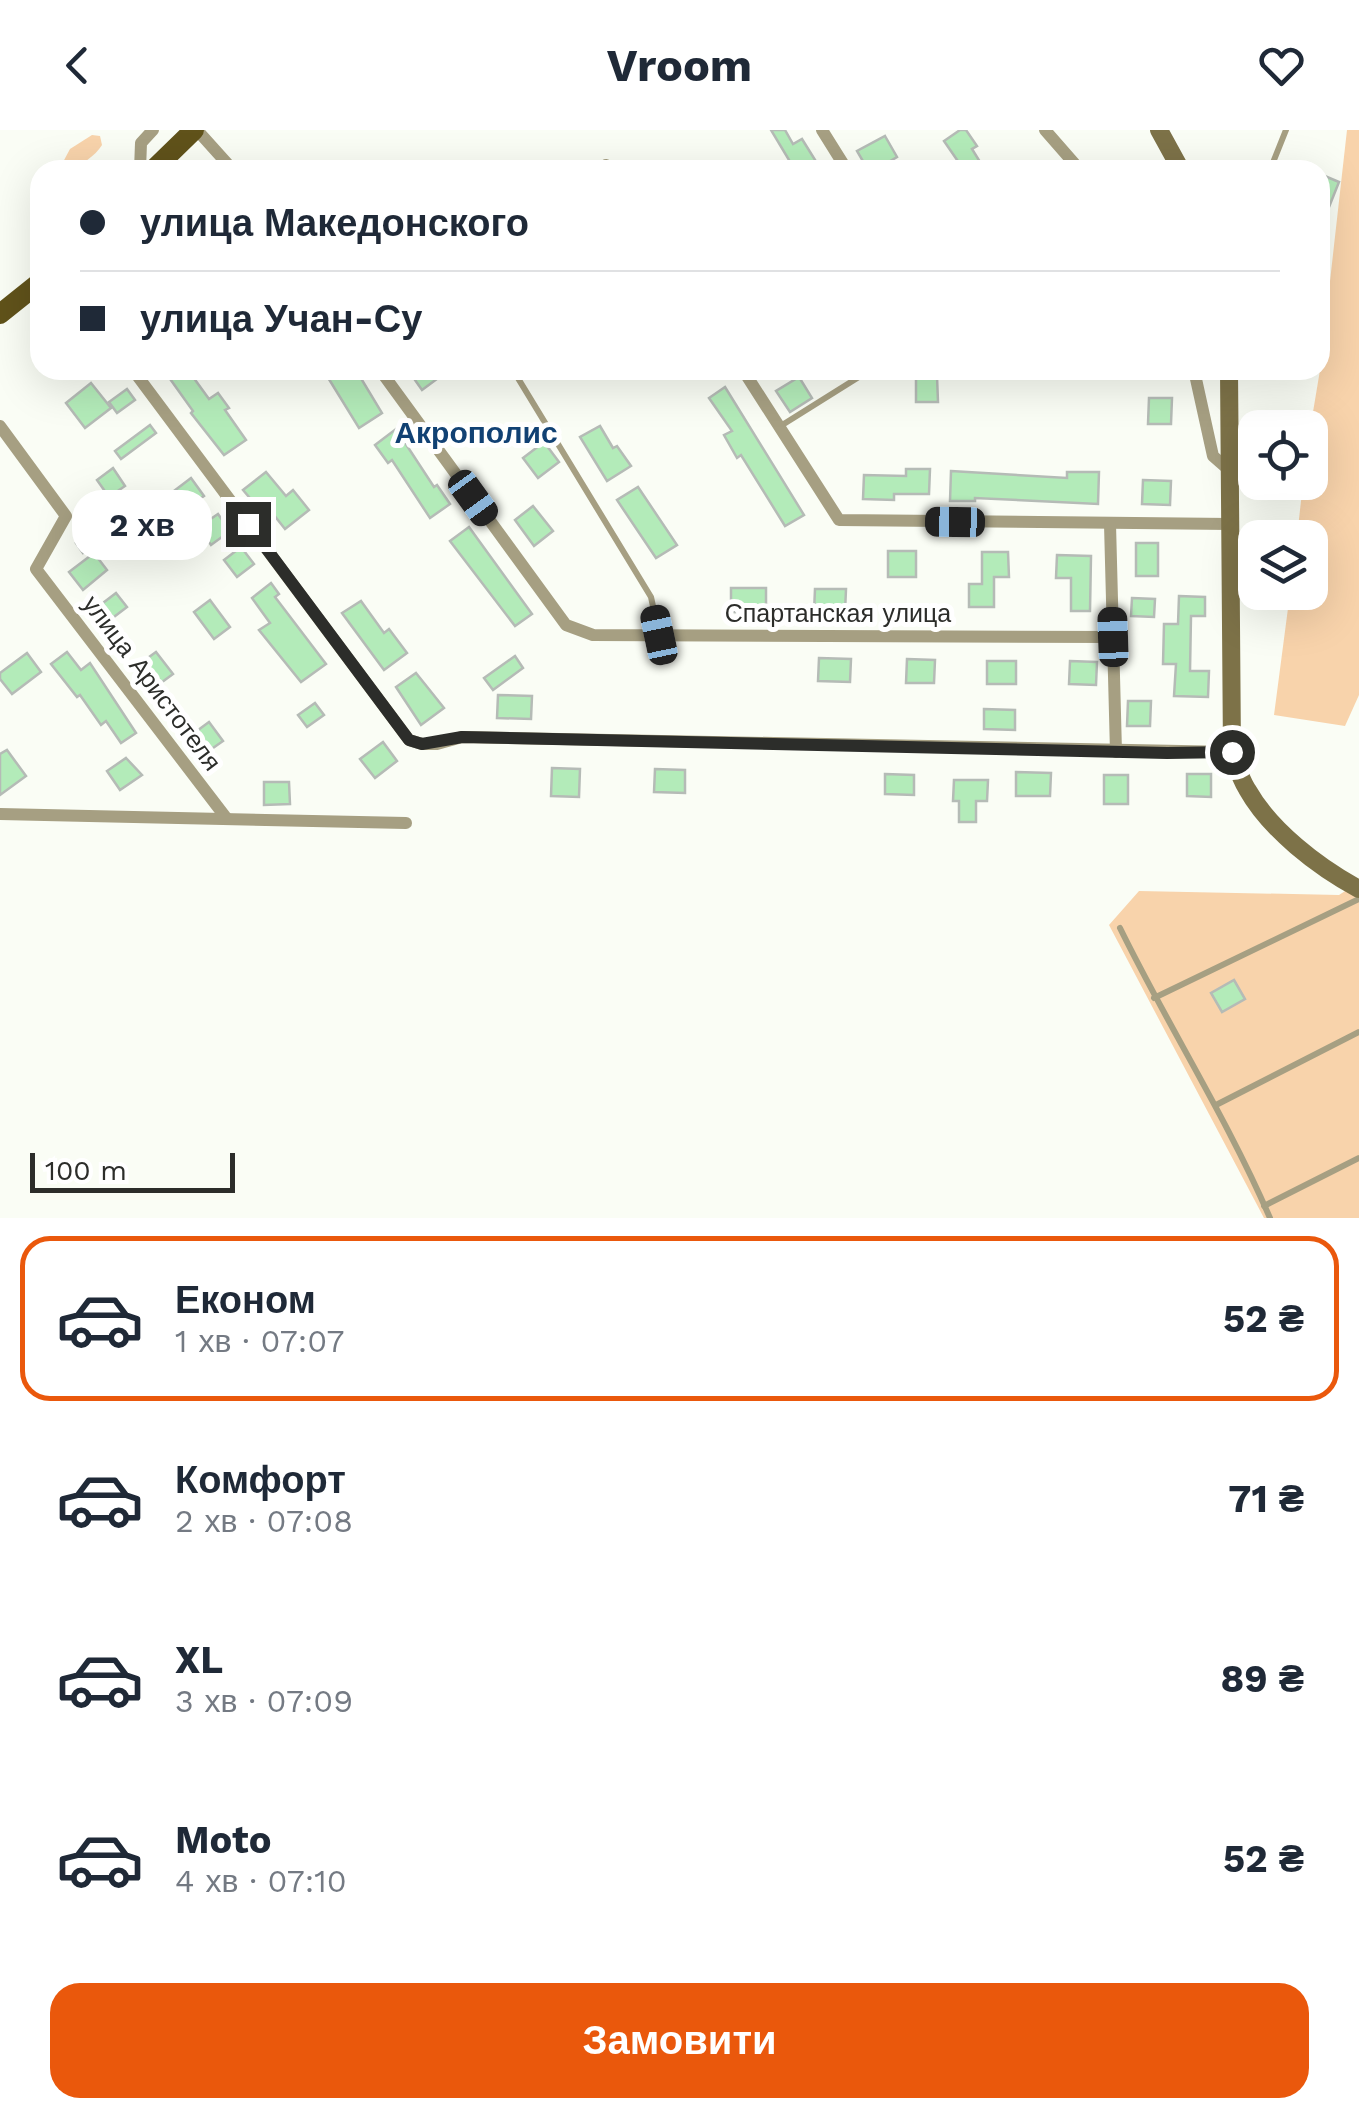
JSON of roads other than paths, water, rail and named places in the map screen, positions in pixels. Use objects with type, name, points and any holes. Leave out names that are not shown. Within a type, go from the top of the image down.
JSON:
[{"type":"main road","points":[[164,160],[196,130]]},
{"type":"main road","points":[[1160,130],[1176,160]]},
{"type":"main road","points":[[0,314],[30,290]]},
{"type":"main road","points":[[1230,380],[1232,752],[1246,788],[1268,818],[1359,889]]},
{"type":"street","points":[[143,137],[153,130]]},
{"type":"street","points":[[196,130],[223,160]]},
{"type":"street","points":[[822,130],[841,160]]},
{"type":"street","points":[[1045,130],[1071,160]]},
{"type":"street","points":[[140,380],[409,740],[422,744],[462,737],[1232,752]]},
{"type":"street","name":"Спартанская улица","points":[[387,380],[566,625],[593,635],[1113,637]]},
{"type":"street","points":[[750,380],[839,520],[1230,524]]},
{"type":"street","points":[[1196,380],[1213,456],[1229,470]]},
{"type":"street","name":"улица Аристотеля","points":[[0,426],[66,516],[36,569],[228,819]]},
{"type":"street","points":[[1110,524],[1116,752]]},
{"type":"street","points":[[0,814],[406,823]]},
{"type":"lane","points":[[1274,160],[1286,130]]},
{"type":"lane","points":[[519,380],[651,597],[659,635]]},
{"type":"lane","points":[[780,426],[854,380]]},
{"type":"lane","points":[[1154,998],[1359,899]]},
{"type":"lane","points":[[1120,928],[1154,998],[1216,1104],[1270,1218]]},
{"type":"lane","points":[[1216,1104],[1359,1032]]},
{"type":"lane","points":[[1264,1206],[1359,1158]]},
{"type":"district","name":"Акрополис","points":[[476,432]]}]
